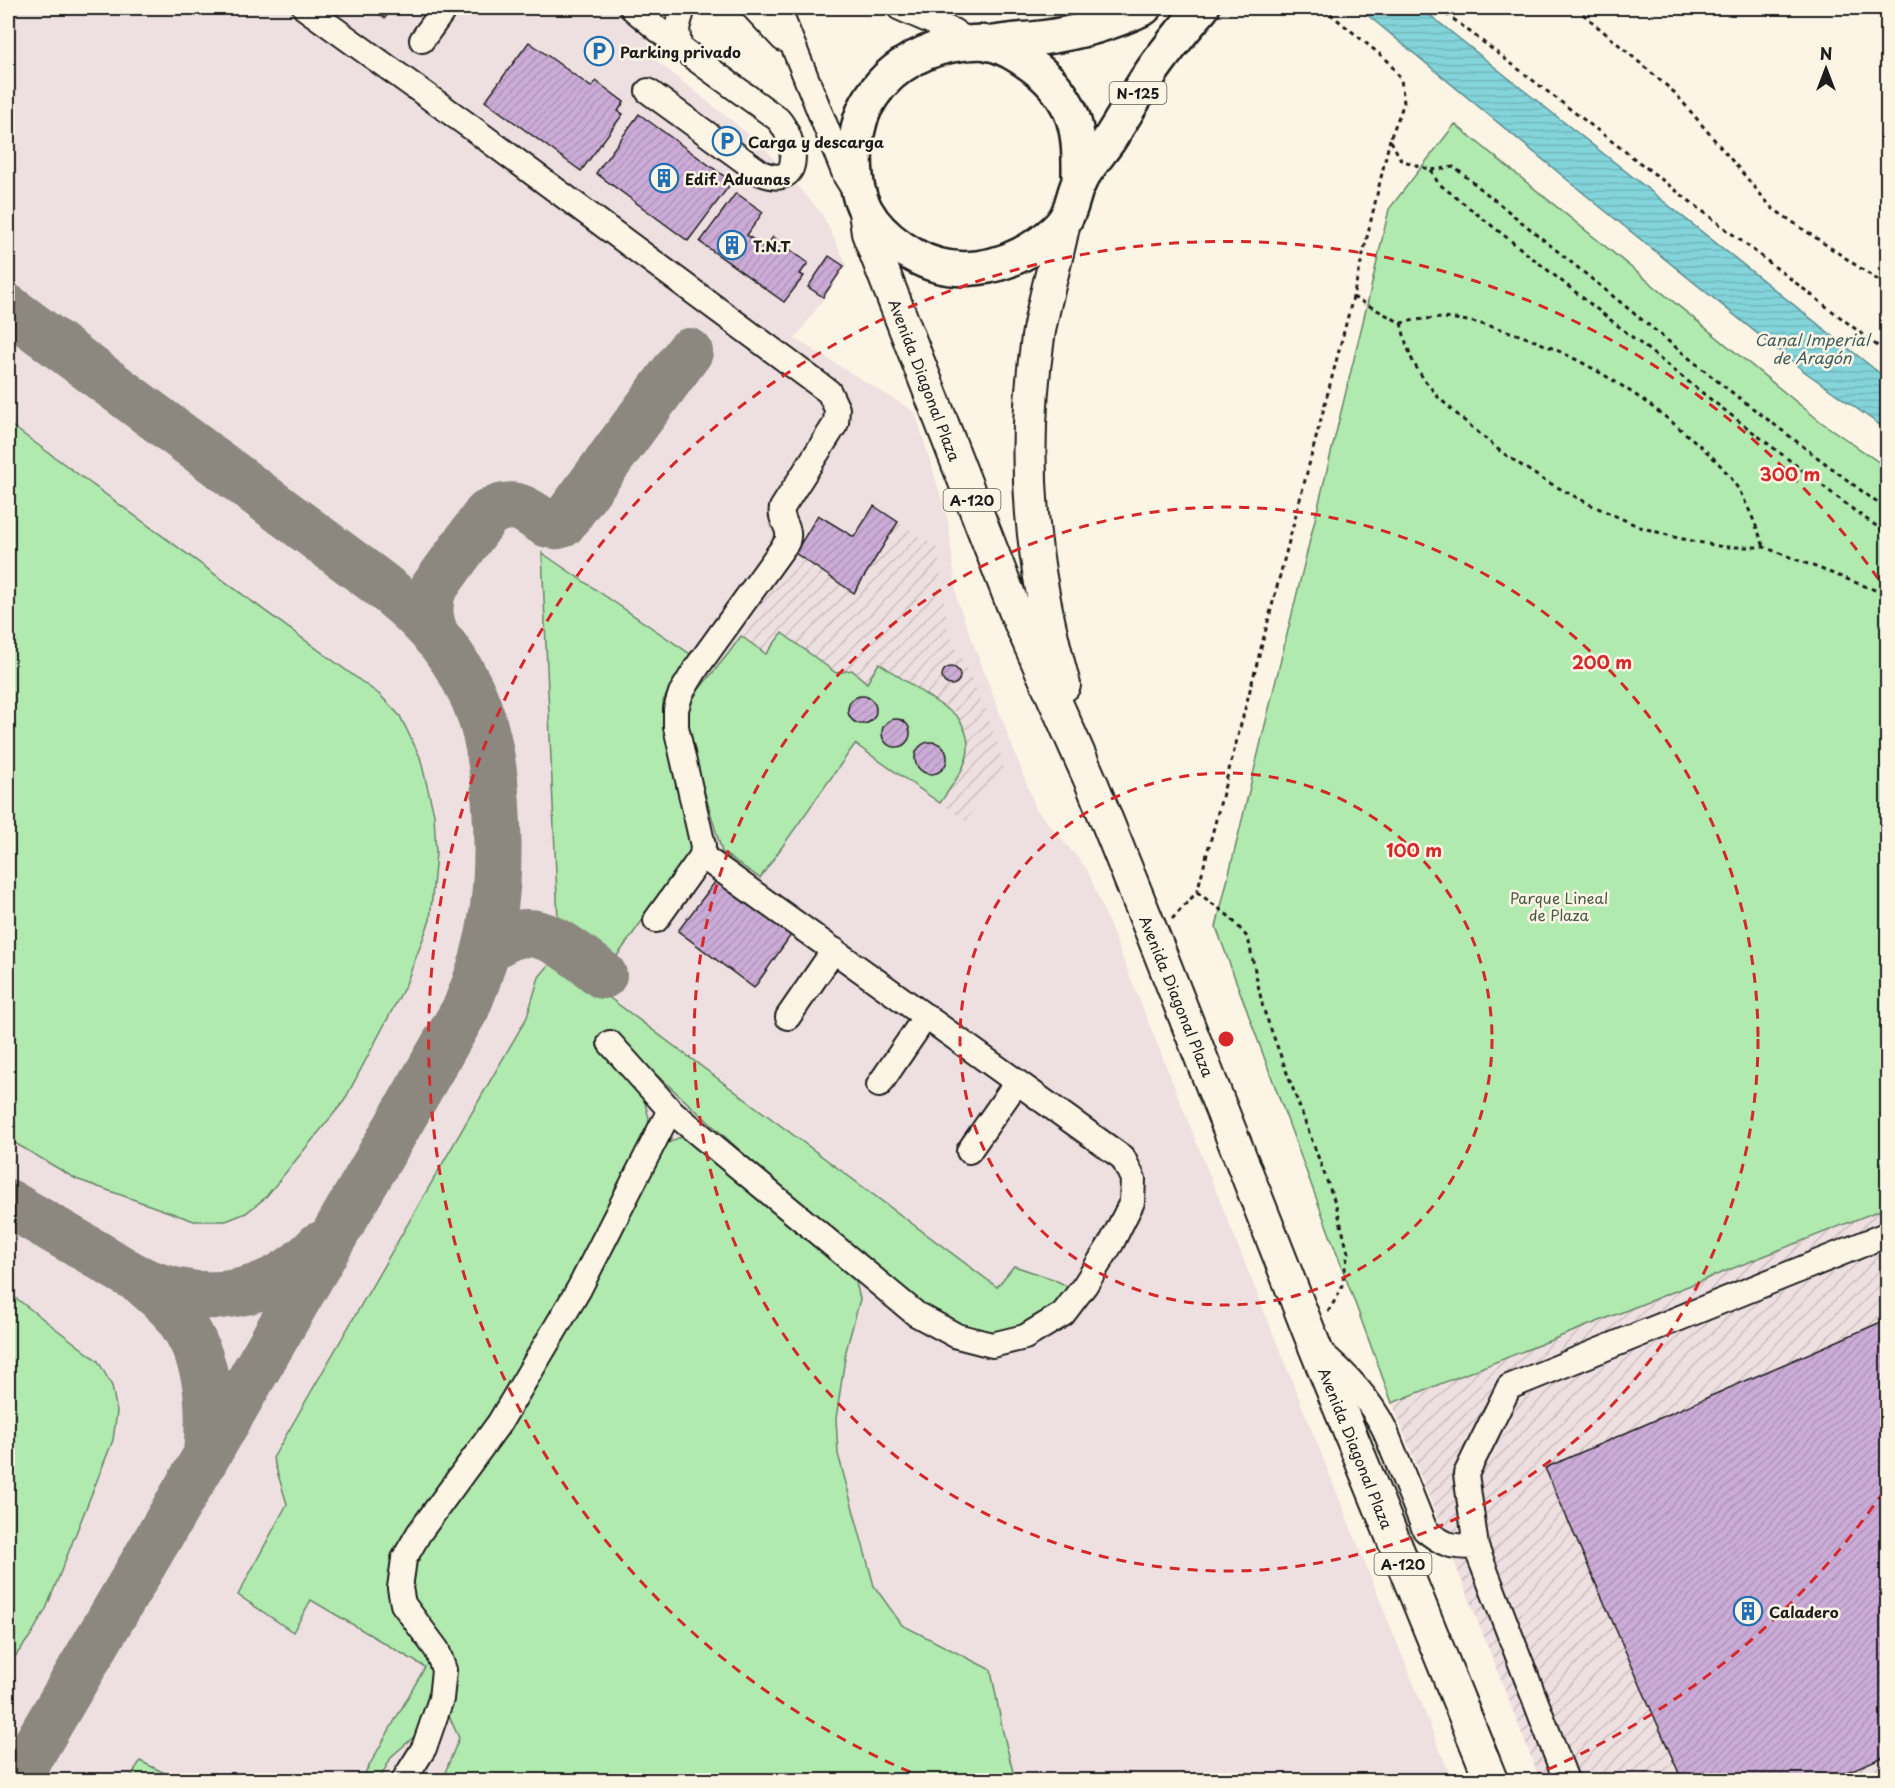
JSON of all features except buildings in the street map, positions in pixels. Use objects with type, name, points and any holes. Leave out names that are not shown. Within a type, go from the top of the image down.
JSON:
[{"type":"highway","points":[[980,43],[1022,58],[1039,71],[1065,101],[1077,133],[1079,183],[1064,221],[1049,236],[1018,256],[992,266],[965,268],[939,265],[915,256],[885,234],[861,203],[856,174],[856,139],[860,122],[875,92],[895,70],[920,54],[933,49],[980,43],[1005,40],[1039,38],[1092,28],[1144,8]]},
{"type":"highway","name":"N-125","points":[[1079,183],[1108,142],[1149,75],[1202,8]]},
{"type":"main road","name":"Avenida Diagonal Plaza","points":[[861,203],[868,233],[1016,613],[1092,784],[1310,1336],[1491,1780]]},
{"type":"main road","name":"A-120","points":[[1064,221],[1038,334],[1028,453],[1030,510],[1043,600],[1092,784]]},
{"type":"street","points":[[305,8],[472,128],[829,392],[837,409],[836,423],[782,508],[780,514],[789,529],[787,542],[697,667],[681,693],[676,709],[676,726],[703,846],[702,856],[656,920]]},
{"type":"street","points":[[422,40],[445,8]]},
{"type":"street","points":[[632,8],[679,47],[785,126],[794,162],[791,169],[781,176],[771,177],[761,173],[648,91]]},
{"type":"street","points":[[679,47],[677,28],[683,8]]},
{"type":"street","points":[[754,8],[796,54]]},
{"type":"street","points":[[778,8],[846,177],[861,203]]},
{"type":"street","points":[[900,8],[980,43]]},
{"type":"street","points":[[610,1043],[670,1110],[916,1314],[957,1336],[992,1345],[1025,1337],[1063,1314],[1085,1286],[1112,1242],[1132,1202],[1133,1179],[1123,1158],[702,856]]},
{"type":"street","points":[[788,1017],[834,950]]},
{"type":"street","points":[[879,1085],[926,1016]]},
{"type":"street","points":[[969,1151],[1017,1082]]},
{"type":"street","points":[[404,1780],[424,1748],[441,1699],[444,1670],[437,1650],[403,1604],[400,1588],[404,1559],[419,1533],[500,1422],[579,1289],[670,1110]]},
{"type":"street","points":[[1566,1780],[1476,1547],[1466,1474],[1509,1387],[1887,1234]]},
{"type":"street","points":[[1310,1336],[1376,1412],[1425,1530],[1438,1540],[1454,1547],[1476,1547]]},
{"type":"path","points":[[1154,938],[1197,892],[1353,297],[1390,139],[1404,103],[1401,79],[1388,61],[1323,8]]},
{"type":"path","points":[[1439,8],[1887,354]]},
{"type":"path","points":[[1576,8],[1675,93],[1772,208],[1887,288]]},
{"type":"path","points":[[1390,139],[1401,160],[1431,170],[1454,167],[1721,384],[1887,511]]},
{"type":"path","points":[[1431,170],[1437,183],[1718,405],[1887,534]]},
{"type":"path","points":[[1353,297],[1401,323],[1438,318],[1480,324],[1520,336],[1560,353],[1630,391],[1685,432],[1729,475],[1741,491],[1764,547]]},
{"type":"path","points":[[1401,323],[1413,362],[1438,397],[1500,451],[1542,479],[1588,504],[1640,527],[1723,547],[1764,547],[1887,595]]},
{"type":"path","points":[[1197,892],[1230,917],[1248,938],[1263,1008],[1337,1208],[1348,1253],[1341,1290],[1328,1313],[1310,1336]]},
{"type":"shaded area","points":[[8,8],[612,8],[646,32],[653,58],[763,146],[822,214],[847,265],[795,339],[915,412],[948,520],[957,600],[1036,809],[1087,869],[1452,1780],[8,1780]]},
{"type":"shaded area","points":[[874,506],[937,548],[948,631],[984,705],[1004,765],[966,821],[728,654],[818,515],[854,536]]},
{"type":"shaded area","points":[[1887,1207],[1887,1780],[1540,1780],[1392,1403]]},
{"type":"green space","name":"Parque Lineal de Plaza","points":[[1455,124],[1821,422],[1887,468],[1888,1207],[1392,1403],[1216,927],[1389,209]]},
{"type":"green space","points":[[8,423],[380,695],[400,716],[420,757],[434,814],[436,853],[430,920],[406,984],[344,1101],[265,1198],[246,1213],[226,1221],[194,1221],[76,1179],[8,1139]]},
{"type":"green space","points":[[542,553],[693,656],[676,677],[663,701],[664,724],[693,834],[691,852],[617,956],[607,956],[558,920]]},
{"type":"green space","points":[[782,633],[836,673],[852,670],[867,683],[879,663],[957,716],[968,740],[968,751],[961,772],[940,803],[855,744],[760,878],[722,852],[686,729],[686,705],[741,636],[766,654]]},
{"type":"green space","points":[[554,959],[595,987],[997,1287],[1014,1266],[1053,1279],[1073,1289],[1047,1317],[999,1336],[935,1318],[828,1230],[607,1030],[598,1043],[640,1085],[649,1118],[646,1145],[482,1440],[396,1569],[439,1678],[423,1729],[392,1756],[379,1780],[361,1780],[425,1667],[311,1600],[293,1632],[238,1595],[287,1504],[273,1458],[527,1017],[539,977]]},
{"type":"green space","points":[[688,1137],[853,1270],[860,1299],[846,1351],[836,1419],[838,1454],[874,1586],[902,1625],[991,1670],[1015,1780],[442,1780],[459,1738],[447,1712],[408,1601],[410,1558],[666,1144],[678,1138]]},
{"type":"green space","points":[[8,1292],[98,1361],[112,1386],[117,1412],[113,1440],[46,1609],[31,1635],[8,1666]]},
{"type":"green space","points":[[140,1761],[179,1780],[129,1780]]},
{"type":"water","name":"Canal Imperial de Aragón","points":[[1359,8],[1421,8],[1887,379],[1887,430],[1805,372]]},
{"type":"taxiway","points":[[8,308],[376,581],[431,630],[453,658],[471,691],[482,719],[494,777],[498,859],[490,934],[466,1008],[16,1780]]},
{"type":"taxiway","points":[[436,637],[430,613],[433,589],[487,514],[512,506],[546,523],[562,524],[689,352]]},
{"type":"taxiway","points":[[487,949],[512,936],[524,933],[536,934],[549,938],[572,951],[603,975]]},
{"type":"taxiway","points":[[8,1203],[136,1278],[167,1289],[191,1294],[237,1293],[259,1287],[280,1277],[319,1246]]},
{"type":"taxiway","points":[[141,1280],[172,1309],[184,1326],[200,1360],[208,1396],[207,1454]]},
{"type":"place","name":"Parking privado","points":[[599,51]]},
{"type":"place","name":"Carga y descarga","points":[[727,141]]},
{"type":"place","name":"Edif. Aduanas","points":[[664,178]]},
{"type":"place","name":"T.N.T","points":[[732,245]]},
{"type":"place","name":"Caladero","points":[[1748,1611]]}]
